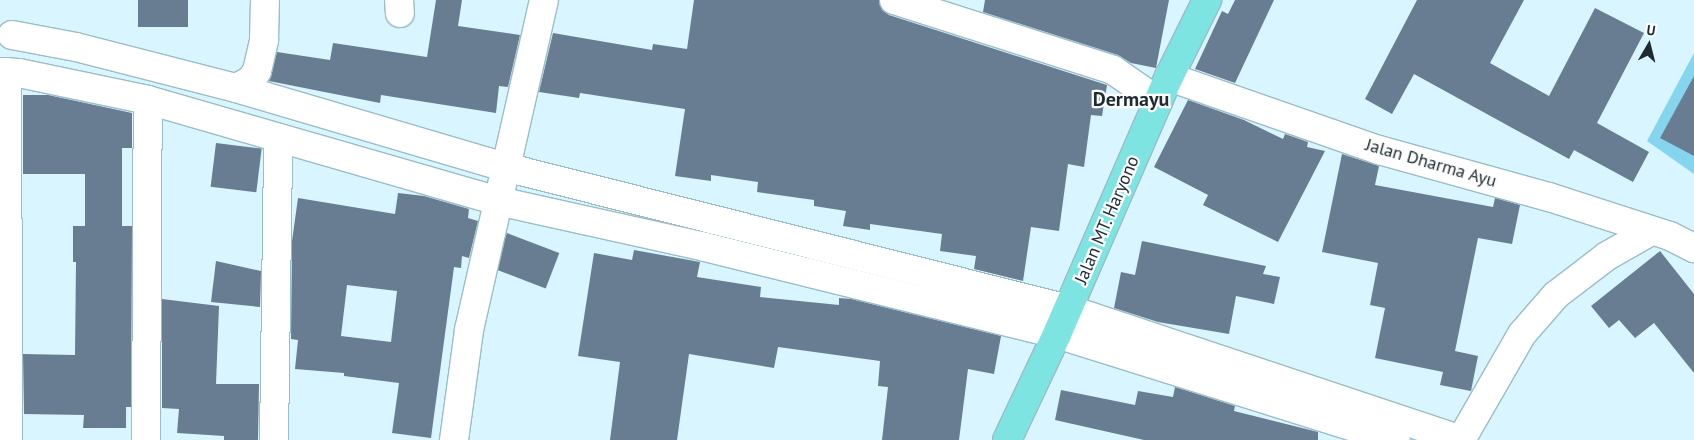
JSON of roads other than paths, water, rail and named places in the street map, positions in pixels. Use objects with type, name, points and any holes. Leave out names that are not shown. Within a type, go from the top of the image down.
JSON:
[{"type":"main road","name":"Jalan MT. Haryono","points":[[1007,440],[1068,310],[1164,89],[1207,0]]},
{"type":"street","points":[[236,88],[250,81],[257,71],[264,40],[265,0]]},
{"type":"street","points":[[454,440],[469,330],[544,0]]},
{"type":"street","name":"Jalan Dharma Ayu","points":[[894,0],[1112,70],[1164,89],[1549,197],[1670,236],[1694,248]]},
{"type":"street","points":[[12,34],[76,47],[236,88],[506,167],[1068,310],[1461,440],[1522,334],[1556,295],[1607,256],[1651,231]]},
{"type":"street","points":[[8,440],[3,72],[148,100],[498,201],[706,247],[1057,334],[1396,440]]},
{"type":"street","points":[[146,440],[148,100]]},
{"type":"street","points":[[274,440],[278,138]]},
{"type":"district","name":"Dermayu","points":[[1131,99]]}]
